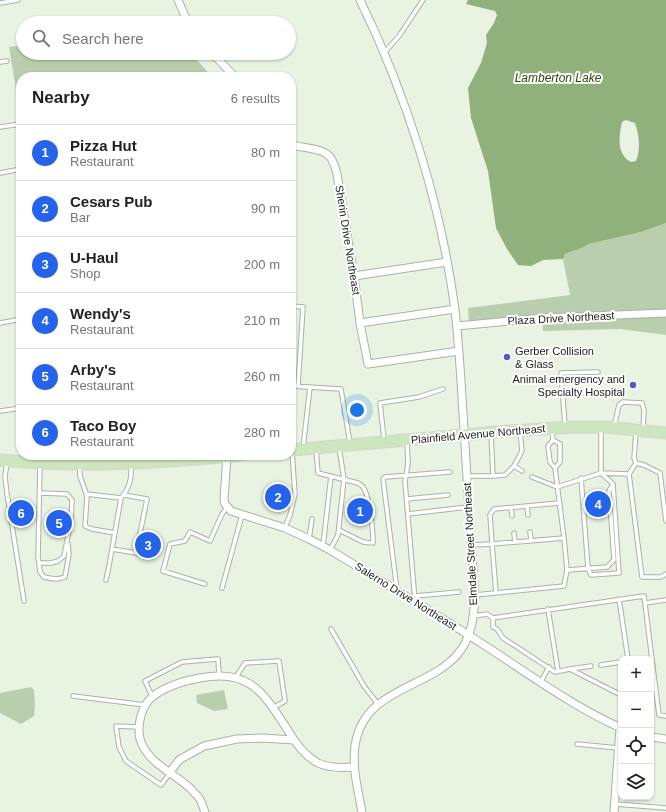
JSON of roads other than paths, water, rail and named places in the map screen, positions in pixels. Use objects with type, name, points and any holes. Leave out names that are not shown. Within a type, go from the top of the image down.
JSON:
[{"type":"main road","name":"Plainfield Avenue Northeast","points":[[296,450],[565,427],[601,427],[666,433]]},
{"type":"main road","points":[[4,461],[40,462],[69,460]]},
{"type":"main road","points":[[96,460],[131,463],[142,460]]},
{"type":"street","points":[[178,0],[185,16]]},
{"type":"street","name":"Elmdale Street Northeast","points":[[360,0],[384,52],[422,161],[440,229],[455,309],[475,595],[474,616],[469,636],[457,655],[440,669],[389,696],[378,704],[368,714],[359,728],[355,746],[354,767],[362,812]]},
{"type":"street","points":[[219,60],[230,72]]},
{"type":"street","name":"Sherin Drive Northeast","points":[[296,146],[316,150],[328,155],[333,160],[337,174],[354,276],[360,323],[368,364],[459,351]]},
{"type":"street","points":[[354,276],[446,262]]},
{"type":"street","points":[[360,323],[455,309]]},
{"type":"street","name":"Plaza Drive Northeast","points":[[456,326],[542,318],[666,313]]},
{"type":"street","points":[[227,460],[223,494],[224,504],[228,508]]},
{"type":"street","name":"Salerno Drive Northeast","points":[[228,508],[231,511],[242,515],[285,528],[323,546],[397,591],[415,599],[540,683],[586,711],[618,727]]},
{"type":"street","points":[[204,812],[199,797],[184,782],[154,761],[147,752],[140,740],[138,727],[145,705],[152,697],[165,689],[184,681],[219,675],[236,677],[250,684],[263,694],[294,740],[306,754],[318,763],[332,767],[354,767]]},
{"type":"street","points":[[654,737],[666,739]]},
{"type":"street","points":[[170,772],[179,760],[204,746],[237,739],[294,740]]},
{"type":"street","points":[[614,808],[618,748]]},
{"type":"lane","points":[[0,3],[18,0]]},
{"type":"lane","points":[[384,52],[399,36],[423,0]]},
{"type":"lane","points":[[0,62],[7,61]]},
{"type":"lane","points":[[0,127],[16,125]]},
{"type":"lane","points":[[0,173],[16,170]]},
{"type":"lane","points":[[296,306],[303,307],[298,386],[341,389],[351,445]]},
{"type":"lane","points":[[0,323],[16,320]]},
{"type":"lane","points":[[565,427],[561,373],[598,372]]},
{"type":"lane","points":[[296,446],[310,387]]},
{"type":"lane","points":[[385,442],[380,403],[419,397],[443,389]]},
{"type":"lane","points":[[614,428],[620,404],[623,402],[642,403],[644,410],[634,458],[636,463]]},
{"type":"lane","points":[[0,411],[16,409]]},
{"type":"lane","points":[[581,478],[588,568],[591,575],[619,573],[613,484],[601,472],[601,427]]},
{"type":"lane","points":[[475,595],[564,586],[567,570],[564,538],[555,468],[550,462],[548,446],[553,440],[552,428]]},
{"type":"lane","points":[[466,476],[506,475],[514,466],[522,451],[520,430]]},
{"type":"lane","points":[[491,433],[494,476]]},
{"type":"lane","points":[[407,440],[407,499],[415,599],[459,592]]},
{"type":"lane","points":[[553,440],[560,444],[560,462],[555,468]]},
{"type":"lane","points":[[330,550],[339,530],[344,479],[339,446]]},
{"type":"lane","points":[[316,448],[318,473],[358,483],[363,487],[371,517],[374,543],[364,542],[339,530]]},
{"type":"lane","points":[[84,460],[80,476],[86,494],[85,526],[92,529],[115,533]]},
{"type":"lane","points":[[285,528],[295,494],[295,460]]},
{"type":"lane","points":[[4,461],[7,494],[24,601]]},
{"type":"lane","points":[[40,462],[39,563],[40,572],[44,578],[59,579],[65,576],[69,554],[68,542]]},
{"type":"lane","points":[[106,580],[122,496],[127,491],[132,475],[131,463]]},
{"type":"lane","points":[[636,463],[628,474],[642,577],[661,577],[666,574]]},
{"type":"lane","points":[[636,463],[644,465],[660,473],[666,521]]},
{"type":"lane","points":[[514,466],[522,470]]},
{"type":"lane","points":[[397,591],[382,479],[385,477],[450,472]]},
{"type":"lane","points":[[532,477],[557,487],[601,472],[628,474]]},
{"type":"lane","points":[[323,546],[330,476]]},
{"type":"lane","points":[[567,570],[607,567],[614,560],[609,491],[613,484]]},
{"type":"lane","points":[[39,563],[58,561],[64,556],[71,521],[72,500],[67,494],[40,493]]},
{"type":"lane","points":[[86,494],[147,499],[136,553],[112,549]]},
{"type":"lane","points":[[407,499],[448,495]]},
{"type":"lane","points":[[496,593],[490,515],[494,509],[559,503]]},
{"type":"lane","points":[[527,506],[528,515]]},
{"type":"lane","points":[[408,514],[468,507]]},
{"type":"lane","points":[[205,584],[163,571],[170,544],[185,541],[190,532],[210,541],[222,514],[228,508]]},
{"type":"lane","points":[[511,508],[512,516]]},
{"type":"lane","points":[[222,588],[242,515]]},
{"type":"lane","points":[[309,539],[312,518]]},
{"type":"lane","points":[[530,532],[531,540]]},
{"type":"lane","points":[[514,533],[515,542]]},
{"type":"lane","points":[[471,545],[564,538]]},
{"type":"lane","points":[[474,616],[486,614],[493,618],[644,596],[659,715],[666,716]]},
{"type":"lane","points":[[620,599],[628,656]]},
{"type":"lane","points":[[645,603],[666,600]]},
{"type":"lane","points":[[548,609],[558,671]]},
{"type":"lane","points":[[493,618],[493,627],[497,629],[503,638],[555,672],[591,666]]},
{"type":"lane","points":[[331,629],[364,686],[378,704]]},
{"type":"lane","points":[[152,697],[145,681],[182,662],[218,659],[219,675]]},
{"type":"lane","points":[[236,677],[245,663],[279,661],[285,701],[273,708]]},
{"type":"lane","points":[[601,665],[618,662]]},
{"type":"lane","points":[[540,683],[549,668]]},
{"type":"lane","points":[[570,670],[618,694]]},
{"type":"lane","points":[[73,696],[145,705]]},
{"type":"lane","points":[[138,727],[116,726],[119,747],[126,761],[161,785],[170,772]]},
{"type":"lane","points":[[577,744],[618,748]]},
{"type":"lane","points":[[614,808],[666,808]]},
{"type":"water","name":"Lamberton Lake","points":[[468,0],[666,0],[666,223],[641,232],[589,244],[565,254],[563,259],[543,260],[531,266],[518,265],[507,249],[496,228],[488,171],[471,118],[468,88],[481,63],[487,43],[486,35],[494,23],[497,15],[495,11],[466,4]],"holes":[[[626,120],[635,123],[639,151],[636,161],[631,162],[626,159],[621,150],[620,133],[622,122]]]},
{"type":"place","name":"Gerber Collision & Glass","points":[[507,357]]},
{"type":"place","name":"Animal emergency and Specialty Hospital","points":[[633,385]]},
{"type":"place","name":"Cesars Pub","points":[[278,497]]},
{"type":"place","name":"Wendy's","points":[[598,504]]},
{"type":"place","name":"Pizza Hut","points":[[360,511]]},
{"type":"place","name":"Taco Boy","points":[[21,513]]},
{"type":"place","name":"Arby's","points":[[59,523]]},
{"type":"place","name":"U-Haul","points":[[148,545]]}]
